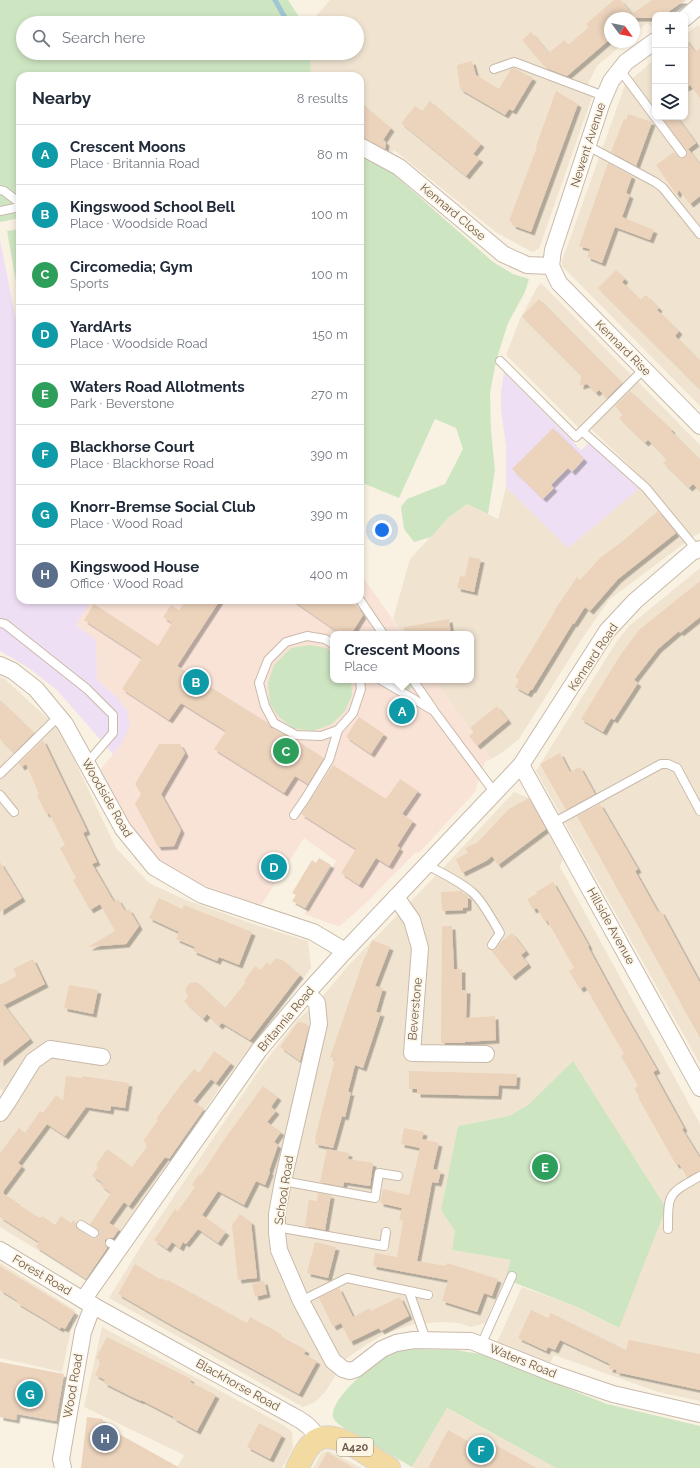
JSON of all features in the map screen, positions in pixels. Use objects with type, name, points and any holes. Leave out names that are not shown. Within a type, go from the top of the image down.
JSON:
[{"type":"main road","name":"A420","points":[[318,1439],[328,1437],[352,1445],[389,1468]]},
{"type":"main road","points":[[297,1468],[310,1447],[318,1439]]},
{"type":"street","points":[[688,15],[700,5]]},
{"type":"street","name":"Newent Avenue","points":[[551,266],[553,250],[604,96],[611,81],[626,62],[652,43]]},
{"type":"street","name":"Kennard Close","points":[[364,148],[399,167],[503,254],[527,265],[551,266]]},
{"type":"street","name":"Kennard Rise","points":[[551,266],[559,283],[700,426]]},
{"type":"street","name":"Kennard Road","points":[[521,765],[607,631],[635,601],[692,552],[699,550]]},
{"type":"street","name":"Woodside Road","points":[[0,665],[13,671],[36,689],[59,716],[65,724],[123,829],[154,867],[202,895],[313,932],[345,950]]},
{"type":"street","name":"Britannia Road","points":[[88,1303],[114,1246],[259,1050],[345,950],[521,765]]},
{"type":"street","name":"Hillside Avenue","points":[[521,765],[700,1088]]},
{"type":"street","name":"Beverstone","points":[[396,897],[412,920],[420,948],[412,1054],[486,1054]]},
{"type":"street","name":"School Road","points":[[307,993],[317,1003],[320,1024],[283,1181],[277,1214],[279,1250],[301,1302],[333,1360],[343,1369],[350,1371]]},
{"type":"street","points":[[0,1113],[33,1061],[50,1049],[102,1057]]},
{"type":"street","name":"Forest Road","points":[[0,1250],[88,1303]]},
{"type":"street","name":"Blackhorse Road","points":[[88,1303],[293,1416],[308,1426],[316,1434],[318,1439]]},
{"type":"street","name":"Wood Road","points":[[62,1468],[61,1459],[88,1303]]},
{"type":"street","name":"Waters Road","points":[[350,1371],[356,1369],[382,1349],[392,1345],[414,1340],[471,1341],[557,1375],[613,1394],[700,1414]]},
{"type":"lane","points":[[494,69],[514,62],[604,96]]},
{"type":"lane","points":[[620,70],[682,153]]},
{"type":"lane","points":[[588,146],[616,160],[659,185],[700,234]]},
{"type":"lane","points":[[0,190],[4,191],[16,200]]},
{"type":"lane","points":[[0,211],[16,208]]},
{"type":"lane","points":[[500,361],[576,437],[644,369]]},
{"type":"lane","points":[[582,431],[646,488],[699,550]]},
{"type":"lane","points":[[363,604],[381,631]]},
{"type":"lane","points":[[0,623],[6,624],[87,688],[113,715],[113,733],[87,763]]},
{"type":"lane","points":[[330,642],[325,639],[306,636],[286,642],[268,660],[259,683],[264,706],[274,723],[296,735],[321,736],[338,730]]},
{"type":"lane","points":[[294,815],[329,760],[338,730],[353,713],[361,689],[360,683]]},
{"type":"lane","points":[[387,683],[434,711]]},
{"type":"lane","points":[[415,683],[495,793]]},
{"type":"lane","points":[[0,774],[59,716]]},
{"type":"lane","points":[[553,823],[661,764],[668,764],[677,768],[700,811]]},
{"type":"lane","points":[[0,796],[14,812]]},
{"type":"lane","points":[[426,865],[473,892],[500,933],[492,945]]},
{"type":"lane","points":[[283,1181],[375,1198],[379,1173],[398,1176]]},
{"type":"lane","points":[[668,1229],[668,1205],[670,1198],[680,1187],[700,1176]]},
{"type":"lane","points":[[82,1225],[94,1233]]},
{"type":"lane","points":[[277,1227],[384,1246],[386,1232]]},
{"type":"lane","points":[[481,1344],[512,1276]]},
{"type":"lane","points":[[301,1302],[347,1278],[428,1295]]},
{"type":"lane","points":[[409,1291],[426,1340]]},
{"type":"shaded area","points":[[330,0],[687,0],[672,12],[652,12],[652,26],[647,23],[640,29],[640,12],[604,12],[604,48],[618,48],[597,66],[588,84],[592,97],[539,249],[532,252],[497,233],[394,150],[391,157],[364,141],[364,72],[311,72],[310,60],[364,60],[364,16],[316,16]]},
{"type":"shaded area","points":[[698,25],[700,27],[700,406],[562,266],[562,261],[625,85],[652,62],[652,120],[688,120],[688,33]]},
{"type":"shaded area","points":[[0,240],[16,319],[16,604],[89,604],[76,625],[94,638],[96,644],[97,680],[115,695],[127,710],[130,724],[123,742],[113,754],[57,690],[29,668],[0,651]]},
{"type":"shaded area","points":[[541,283],[700,445],[700,533],[610,599],[585,634],[519,739],[503,752],[491,759],[437,683],[474,683],[474,631],[401,631],[393,619],[410,559],[448,518],[467,504],[498,519],[506,487],[568,548],[646,482],[585,423],[579,428],[506,355],[520,319]]},
{"type":"shaded area","points":[[504,372],[581,450],[589,443],[639,489],[568,548],[506,487],[506,446],[501,410],[501,392]]},
{"type":"shaded area","points":[[700,568],[700,1064],[536,771],[617,641],[629,626]]},
{"type":"shaded area","points":[[364,579],[401,631],[330,631],[330,683],[437,683],[491,759],[485,762],[475,792],[419,853],[416,852],[365,904],[341,925],[337,926],[304,914],[336,861],[304,838],[262,904],[251,903],[179,876],[153,858],[132,830],[100,770],[123,742],[115,695],[97,680],[96,644],[76,624],[88,604],[364,604]]},
{"type":"shaded area","points":[[0,677],[5,679],[60,730],[116,848],[149,883],[186,900],[256,925],[308,941],[311,968],[228,1076],[87,1280],[0,1227],[0,1118],[13,1102],[0,1088]]},
{"type":"shaded area","points":[[514,792],[529,798],[550,834],[563,859],[560,867],[700,1124],[700,1401],[658,1392],[554,1355],[550,1364],[543,1367],[495,1347],[522,1287],[577,1307],[619,1328],[573,1061],[528,1105],[509,1116],[458,1126],[441,1210],[455,1231],[452,1250],[512,1260],[485,1323],[471,1327],[459,1323],[443,1322],[414,1324],[384,1334],[346,1359],[325,1392],[315,1402],[303,1407],[109,1298],[146,1238],[264,1063],[298,1019],[317,1003],[348,966]]},
{"type":"shaded area","points":[[0,1263],[75,1310],[62,1372],[0,1358]]},
{"type":"shaded area","points":[[102,1327],[285,1426],[292,1432],[293,1448],[282,1468],[177,1468],[184,1455],[84,1407]]},
{"type":"shaded area","points":[[446,1408],[556,1468],[412,1467]]},
{"type":"shaded area","points":[[329,1451],[362,1468],[313,1468],[322,1452]]},
{"type":"green space","points":[[0,0],[288,0],[298,16],[16,16],[16,60],[310,60],[311,72],[16,72],[16,219],[0,222]]},
{"type":"green space","points":[[364,158],[390,171],[493,262],[513,274],[529,279],[525,292],[508,323],[496,361],[490,393],[491,431],[495,470],[488,514],[467,504],[448,518],[431,537],[414,542],[404,529],[401,507],[407,499],[445,484],[463,449],[456,428],[435,419],[399,498],[364,484]]},
{"type":"green space","points":[[16,230],[16,282],[7,231]]},
{"type":"green space","points":[[310,645],[330,650],[330,683],[351,683],[352,695],[345,711],[332,724],[313,731],[293,728],[278,716],[270,704],[268,683],[274,665],[291,648]]},
{"type":"green space","points":[[396,683],[408,683],[411,687],[408,691]]},
{"type":"green space","points":[[573,1061],[666,1208],[619,1328],[577,1307],[505,1279],[511,1260],[452,1250],[455,1231],[441,1210],[458,1126],[509,1116],[528,1105]]},
{"type":"green space","points":[[411,1349],[456,1350],[492,1356],[607,1404],[700,1426],[700,1468],[556,1468],[447,1408],[412,1467],[344,1428],[336,1422],[333,1417],[338,1401],[345,1392],[380,1359],[396,1352]]},
{"type":"building","points":[[614,0],[621,0],[630,12],[604,12],[604,44],[567,76],[546,68],[522,40],[531,32],[549,53],[564,40],[568,45],[589,27],[586,24]]},
{"type":"building","points":[[652,0],[685,0],[668,12],[652,12],[652,18],[640,18],[640,12],[635,12]]},
{"type":"building","points":[[688,42],[695,52],[700,48],[700,98],[690,85],[688,86]]},
{"type":"building","points":[[472,61],[476,75],[499,89],[511,69],[514,68],[533,78],[513,111],[509,109],[505,115],[460,89],[457,65]]},
{"type":"building","points":[[556,91],[578,104],[531,232],[512,225],[513,223],[509,221]]},
{"type":"building","points":[[430,101],[481,144],[473,154],[480,159],[466,176],[401,123],[415,106],[422,111]]},
{"type":"building","points":[[364,105],[391,128],[383,140],[386,142],[385,149],[364,139]]},
{"type":"building","points":[[628,114],[652,122],[636,166],[611,152],[624,119],[626,120]]},
{"type":"building","points":[[664,120],[679,120],[696,143],[688,149],[700,164],[700,196],[690,204],[679,190],[677,195],[656,165],[674,152],[678,157],[682,158],[686,157],[687,153]]},
{"type":"building","points":[[608,163],[632,176],[626,193],[630,195],[622,217],[654,230],[650,240],[615,227],[602,263],[587,257],[590,249],[579,246]]},
{"type":"building","points":[[616,270],[625,279],[622,282],[640,300],[646,295],[659,308],[657,310],[679,331],[675,336],[700,361],[700,389],[598,288]]},
{"type":"building","points":[[539,299],[622,383],[607,398],[599,390],[596,393],[587,384],[580,386],[581,375],[522,316]]},
{"type":"building","points":[[630,391],[672,430],[671,431],[700,460],[700,491],[693,484],[689,488],[663,463],[667,459],[648,440],[645,443],[619,418],[623,414],[615,406]]},
{"type":"building","points":[[553,428],[584,459],[572,472],[568,468],[551,485],[554,488],[543,499],[512,469]]},
{"type":"building","points":[[658,511],[676,533],[618,579],[590,611],[585,607],[574,624],[573,623],[532,690],[531,689],[528,694],[515,687],[519,680],[515,677],[554,611],[577,577],[580,580],[600,558],[623,541]]},
{"type":"building","points":[[469,557],[481,559],[474,592],[457,588],[460,576],[465,577]]},
{"type":"building","points":[[700,581],[700,617],[680,633],[679,631],[658,649],[634,680],[638,683],[614,720],[611,718],[603,732],[581,719],[621,654],[639,630]]},
{"type":"building","points":[[94,604],[158,646],[172,623],[163,617],[171,605],[179,610],[183,604],[217,604],[177,666],[268,723],[271,728],[296,740],[324,758],[308,784],[295,776],[284,793],[214,749],[226,731],[181,703],[169,720],[122,689],[142,658],[84,620]]},
{"type":"building","points":[[298,604],[354,604],[357,606],[363,615],[353,631],[337,631]]},
{"type":"building","points":[[449,619],[451,631],[404,631],[404,627]]},
{"type":"building","points":[[0,700],[34,733],[14,753],[0,739]]},
{"type":"building","points":[[497,706],[508,720],[477,746],[469,736],[474,732],[470,728]]},
{"type":"building","points":[[359,717],[384,734],[371,754],[346,737]]},
{"type":"building","points":[[43,740],[87,831],[83,833],[97,862],[92,864],[114,902],[118,899],[125,911],[129,909],[139,926],[126,944],[88,947],[115,931],[100,904],[90,910],[73,880],[76,878],[60,848],[65,845],[49,813],[46,814],[37,795],[39,794],[26,764],[21,767],[19,763]]},
{"type":"building","points":[[159,744],[180,744],[185,753],[161,794],[181,830],[174,846],[158,847],[135,804],[141,794],[135,784]]},
{"type":"building","points":[[560,753],[570,772],[580,767],[595,794],[566,810],[540,764]]},
{"type":"building","points":[[333,765],[386,799],[400,779],[418,791],[402,814],[413,821],[397,846],[400,848],[389,866],[376,858],[359,885],[341,873],[356,849],[301,814]]},
{"type":"building","points":[[529,798],[546,829],[498,865],[492,856],[486,861],[462,873],[456,859],[468,853],[465,848],[477,843],[509,809]]},
{"type":"building","points":[[600,804],[638,869],[635,871],[658,912],[661,911],[700,983],[700,1038],[577,816]]},
{"type":"building","points":[[319,858],[331,865],[305,908],[292,901],[296,895],[292,893],[312,860],[316,863]]},
{"type":"building","points":[[0,862],[22,898],[0,912]]},
{"type":"building","points":[[553,882],[589,946],[588,947],[620,1006],[657,1070],[653,1072],[684,1128],[682,1129],[700,1158],[700,1171],[687,1177],[679,1164],[676,1165],[638,1097],[639,1096],[634,1088],[638,1086],[621,1056],[624,1054],[585,986],[580,989],[569,971],[574,968],[547,920],[545,922],[537,908],[533,910],[527,899],[537,894],[536,892]]},
{"type":"building","points":[[462,891],[463,894],[468,896],[468,907],[463,908],[463,910],[442,911],[441,892]]},
{"type":"building","points":[[159,898],[182,909],[184,905],[252,932],[239,965],[219,957],[217,961],[193,951],[195,947],[176,939],[179,932],[149,918]]},
{"type":"building","points":[[442,926],[452,926],[454,969],[462,969],[462,990],[467,990],[466,1018],[495,1016],[496,1040],[465,1043],[441,1043]]},
{"type":"building","points":[[512,933],[526,951],[521,955],[528,964],[512,977],[491,950],[495,950],[501,942]]},
{"type":"building","points":[[372,940],[390,947],[375,986],[383,988],[376,1012],[381,1013],[363,1068],[355,1065],[348,1092],[351,1092],[345,1117],[342,1116],[333,1148],[315,1144],[315,1138],[335,1059],[330,1057]]},
{"type":"building","points":[[276,958],[284,961],[300,975],[250,1040],[222,1023],[219,1026],[207,1014],[203,1019],[184,1001],[188,997],[185,989],[190,983],[197,982],[225,1008],[246,982],[244,981],[255,966],[261,970],[267,962],[270,965]]},
{"type":"building","points":[[33,959],[45,984],[4,1005],[30,1039],[0,1063],[0,985],[17,976],[13,969]]},
{"type":"building","points":[[69,985],[98,990],[93,1014],[64,1008]]},
{"type":"building","points":[[298,1022],[305,1023],[309,1027],[300,1061],[280,1047]]},
{"type":"building","points":[[214,1051],[231,1063],[216,1083],[211,1079],[193,1101],[204,1109],[169,1159],[165,1157],[129,1206],[124,1202],[109,1223],[119,1229],[113,1238],[105,1240],[107,1248],[86,1279],[36,1247],[39,1242],[0,1217],[0,1153],[19,1128],[25,1133],[40,1111],[43,1113],[56,1095],[63,1101],[66,1076],[82,1078],[82,1076],[129,1083],[125,1108],[111,1106],[110,1111],[86,1107],[65,1136],[47,1124],[18,1163],[22,1166],[2,1193],[40,1218],[42,1216],[55,1225],[61,1216],[71,1223],[73,1220],[78,1229],[91,1238],[97,1238],[99,1231],[90,1224],[111,1193],[100,1185],[103,1183],[92,1176],[98,1167],[96,1165],[107,1149],[132,1167],[148,1145],[143,1141],[158,1120],[156,1119],[194,1069],[199,1073]]},
{"type":"building","points":[[409,1071],[517,1074],[516,1086],[499,1085],[498,1096],[417,1094],[417,1089],[409,1089]]},
{"type":"building","points":[[263,1086],[278,1097],[271,1107],[276,1111],[267,1122],[281,1132],[274,1142],[278,1145],[265,1185],[256,1181],[244,1205],[218,1191],[202,1215],[226,1232],[218,1243],[198,1229],[186,1244],[183,1242],[180,1248],[172,1242],[167,1249],[154,1240],[175,1209],[178,1211],[195,1187],[192,1185],[199,1174],[201,1175]]},
{"type":"building","points":[[404,1128],[424,1132],[422,1139],[439,1143],[433,1169],[441,1171],[438,1183],[432,1182],[417,1261],[446,1266],[447,1263],[498,1279],[492,1296],[484,1293],[477,1312],[442,1301],[448,1280],[373,1266],[375,1253],[397,1257],[403,1221],[399,1220],[402,1208],[380,1203],[383,1189],[409,1195],[420,1148],[401,1144]]},
{"type":"building","points":[[327,1149],[349,1153],[348,1159],[373,1163],[370,1186],[344,1182],[343,1187],[320,1182]]},
{"type":"building","points":[[318,1193],[331,1195],[325,1230],[305,1226],[309,1200],[317,1201]]},
{"type":"building","points":[[240,1214],[251,1222],[257,1278],[238,1280],[232,1225]]},
{"type":"building","points":[[315,1242],[336,1247],[328,1278],[307,1273]]},
{"type":"building","points":[[135,1264],[160,1279],[168,1280],[247,1323],[250,1317],[278,1332],[277,1333],[286,1339],[306,1350],[304,1354],[317,1361],[299,1394],[168,1323],[118,1294]]},
{"type":"building","points":[[0,1266],[75,1312],[65,1329],[61,1327],[60,1329],[17,1303],[18,1301],[0,1290]]},
{"type":"building","points":[[264,1281],[267,1294],[255,1297],[252,1284]]},
{"type":"building","points":[[339,1288],[353,1317],[370,1308],[371,1311],[400,1297],[409,1316],[381,1331],[379,1328],[350,1342],[341,1323],[333,1327],[319,1298]]},
{"type":"building","points":[[531,1310],[548,1318],[551,1313],[626,1350],[629,1340],[700,1354],[700,1390],[616,1372],[617,1370],[609,1369],[610,1364],[560,1340],[555,1350],[548,1347],[546,1351],[518,1338]]},
{"type":"building","points":[[107,1337],[191,1379],[190,1382],[216,1395],[197,1431],[173,1418],[174,1417],[104,1383],[105,1380],[95,1375],[101,1361],[96,1358]]},
{"type":"building","points":[[0,1362],[64,1374],[56,1421],[17,1414],[16,1420],[0,1417]]},
{"type":"building","points":[[87,1417],[103,1419],[103,1425],[180,1468],[81,1468]]},
{"type":"building","points":[[259,1423],[282,1435],[270,1459],[247,1447]]},
{"type":"building","points":[[448,1430],[475,1445],[479,1438],[493,1446],[494,1444],[537,1468],[428,1468]]},
{"type":"building","points":[[327,1452],[354,1468],[318,1468]]},
{"type":"waterway","points":[[275,0],[284,16]]},
{"type":"place","name":"Kingswood School Bell","points":[[196,682]]},
{"type":"place","name":"Crescent Moons","points":[[402,711]]},
{"type":"place","name":"Circomedia; Gym","points":[[286,751]]},
{"type":"place","name":"YardArts","points":[[274,867]]},
{"type":"place","name":"Waters Road Allotments","points":[[545,1167]]},
{"type":"place","name":"Knorr-Bremse Social Club","points":[[30,1394]]},
{"type":"place","name":"Kingswood House","points":[[105,1438]]},
{"type":"place","name":"Blackhorse Court","points":[[481,1450]]}]
